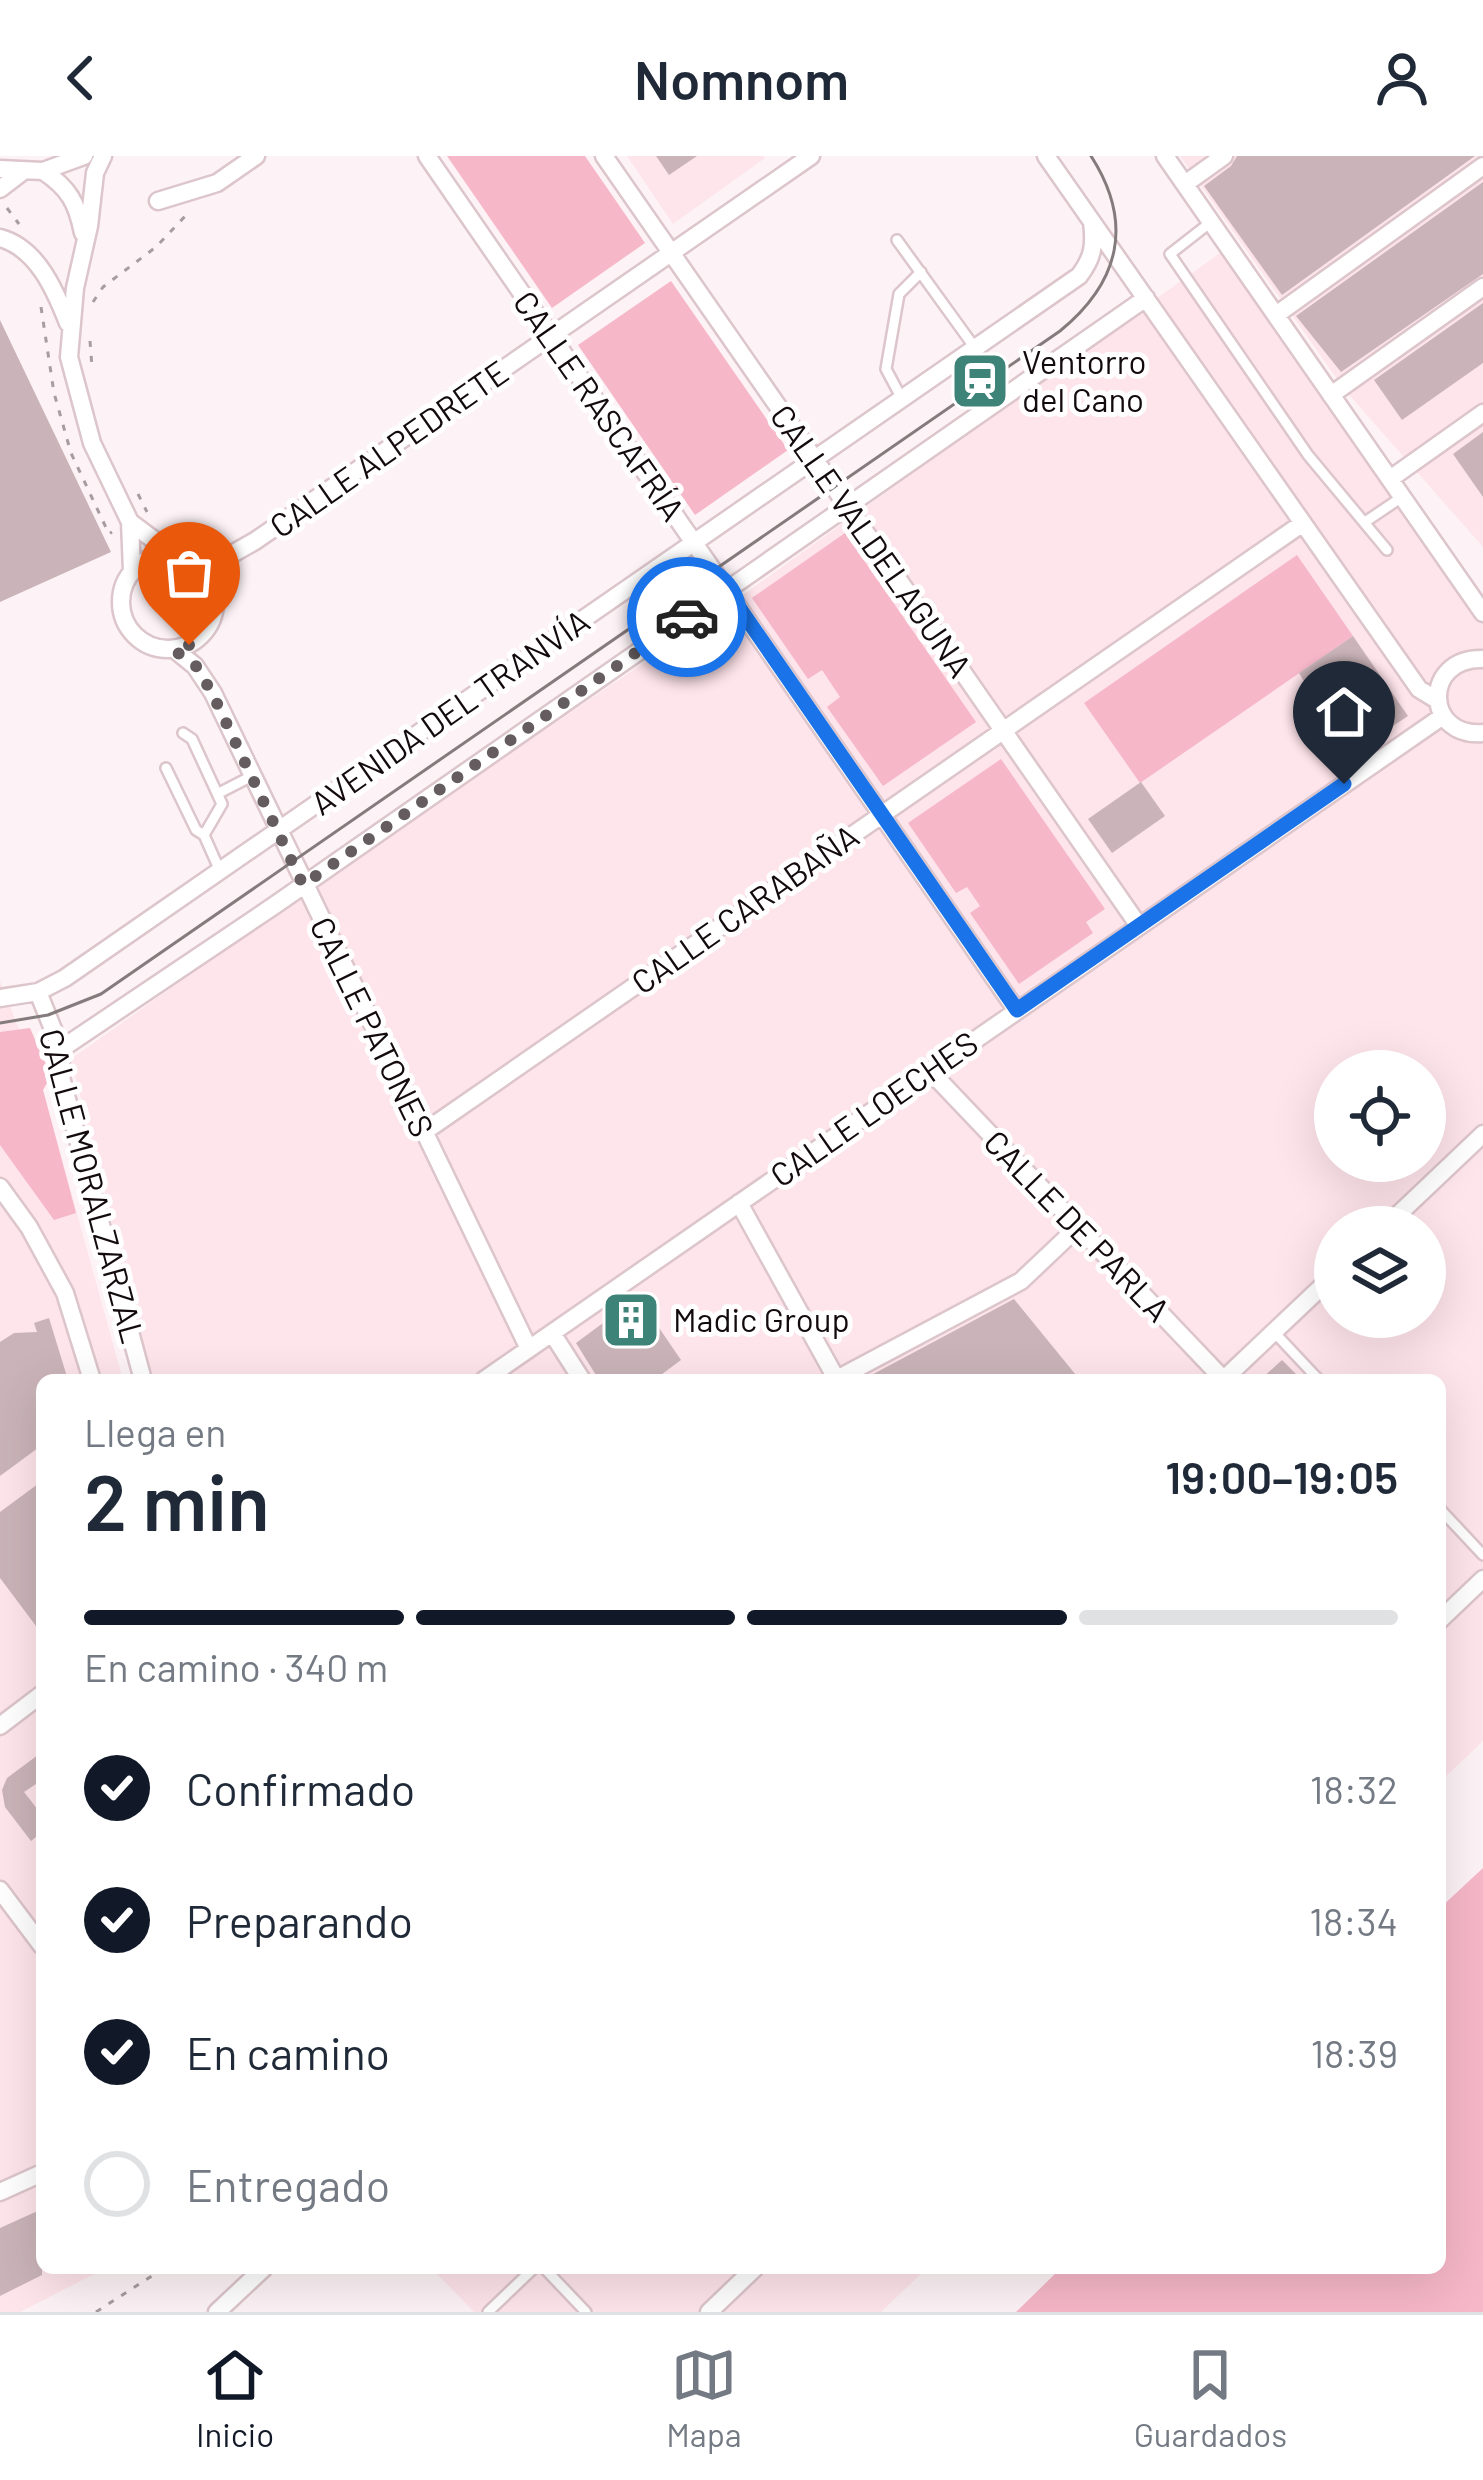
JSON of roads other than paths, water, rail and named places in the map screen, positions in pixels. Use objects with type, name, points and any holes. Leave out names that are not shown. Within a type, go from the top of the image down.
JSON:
[{"type":"street","points":[[0,169],[43,171],[84,156]]},
{"type":"street","points":[[103,156],[94,173],[86,248],[69,327],[74,388],[92,442],[130,522],[131,571],[120,601],[122,617],[142,643],[174,650],[202,636],[211,623],[214,592],[198,566],[174,555],[130,522]]},
{"type":"street","points":[[158,201],[217,184],[256,156]]},
{"type":"street","name":"CALLE RASCAFRÍA","points":[[427,156],[1017,1010]]},
{"type":"street","name":"CALLE VALDELAGUNA","points":[[604,156],[1139,926]]},
{"type":"street","name":"CALLE ALPEDRETE","points":[[198,566],[218,562],[255,542],[811,156]]},
{"type":"street","points":[[1046,156],[1419,689],[1462,733],[1483,734]]},
{"type":"street","points":[[1165,156],[1483,613]]},
{"type":"street","points":[[1185,184],[1224,156]]},
{"type":"street","points":[[1276,316],[1483,166]]},
{"type":"street","points":[[43,171],[63,184],[74,199],[86,248]]},
{"type":"street","points":[[0,188],[21,172]]},
{"type":"street","name":"AVENIDA DEL TRANVÍA","points":[[2,996],[38,992],[65,978],[1079,276],[1095,245],[1092,222]]},
{"type":"street","points":[[0,238],[10,240],[44,272],[69,327]]},
{"type":"street","points":[[1331,394],[1483,286]]},
{"type":"street","name":"AVENIDA DEL TRANVÍA","points":[[61,1049],[1146,298]]},
{"type":"street","points":[[1390,479],[1483,413]]},
{"type":"street","name":"CALLE CARABAÑA","points":[[424,1132],[1303,523]]},
{"type":"street","points":[[131,571],[144,561],[174,555]]},
{"type":"street","name":"CALLE PATONES","points":[[174,650],[196,666],[253,776],[529,1349]]},
{"type":"street","name":"CALLE LOECHES","points":[[493,1374],[1139,926],[1440,708],[1438,688],[1449,669],[1470,659],[1483,659]]},
{"type":"street","name":"CALLE MORALZARZAL","points":[[38,992],[61,1049],[61,1077],[141,1374]]},
{"type":"street","name":"CALLE DE PARLA","points":[[930,1071],[1218,1374]]},
{"type":"street","points":[[1406,1206],[1483,1134]]},
{"type":"street","points":[[0,1186],[65,1293],[90,1374]]},
{"type":"street","points":[[739,1203],[833,1374]]},
{"type":"street","points":[[847,1374],[1021,1281],[1078,1227]]},
{"type":"street","points":[[1230,1374],[1314,1294]]},
{"type":"street","points":[[552,1333],[578,1374]]},
{"type":"street","points":[[1446,1614],[1483,1580]]},
{"type":"street","points":[[0,1726],[36,1699]]},
{"type":"street","points":[[0,1890],[36,1938]]},
{"type":"street","points":[[0,2192],[36,2176]]},
{"type":"street","points":[[217,2312],[258,2274]]},
{"type":"street","points":[[709,2312],[749,2274]]},
{"type":"lane","points":[[1211,222],[1170,254],[1308,455],[1387,550]]},
{"type":"lane","points":[[897,240],[975,348]]},
{"type":"lane","points":[[902,399],[886,369],[899,294],[921,272]]},
{"type":"lane","points":[[1365,522],[1402,496]]},
{"type":"lane","points":[[183,733],[192,739],[222,804],[204,835]]},
{"type":"lane","points":[[166,768],[220,871]]},
{"type":"lane","points":[[219,793],[253,776]]},
{"type":"lane","points":[[1274,1332],[1312,1374]]},
{"type":"lane","points":[[1446,1515],[1483,1555]]},
{"type":"lane","points":[[488,2312],[528,2274]]},
{"type":"lane","points":[[550,2274],[586,2312]]},
{"type":"tram line","points":[[0,1023],[48,1015],[101,994],[1060,331],[1096,292],[1114,250],[1113,205],[1091,156]]},
{"type":"place","name":"Ventorro del Cano","points":[[980,381]]},
{"type":"place","name":"Madic Group","points":[[631,1320]]}]
